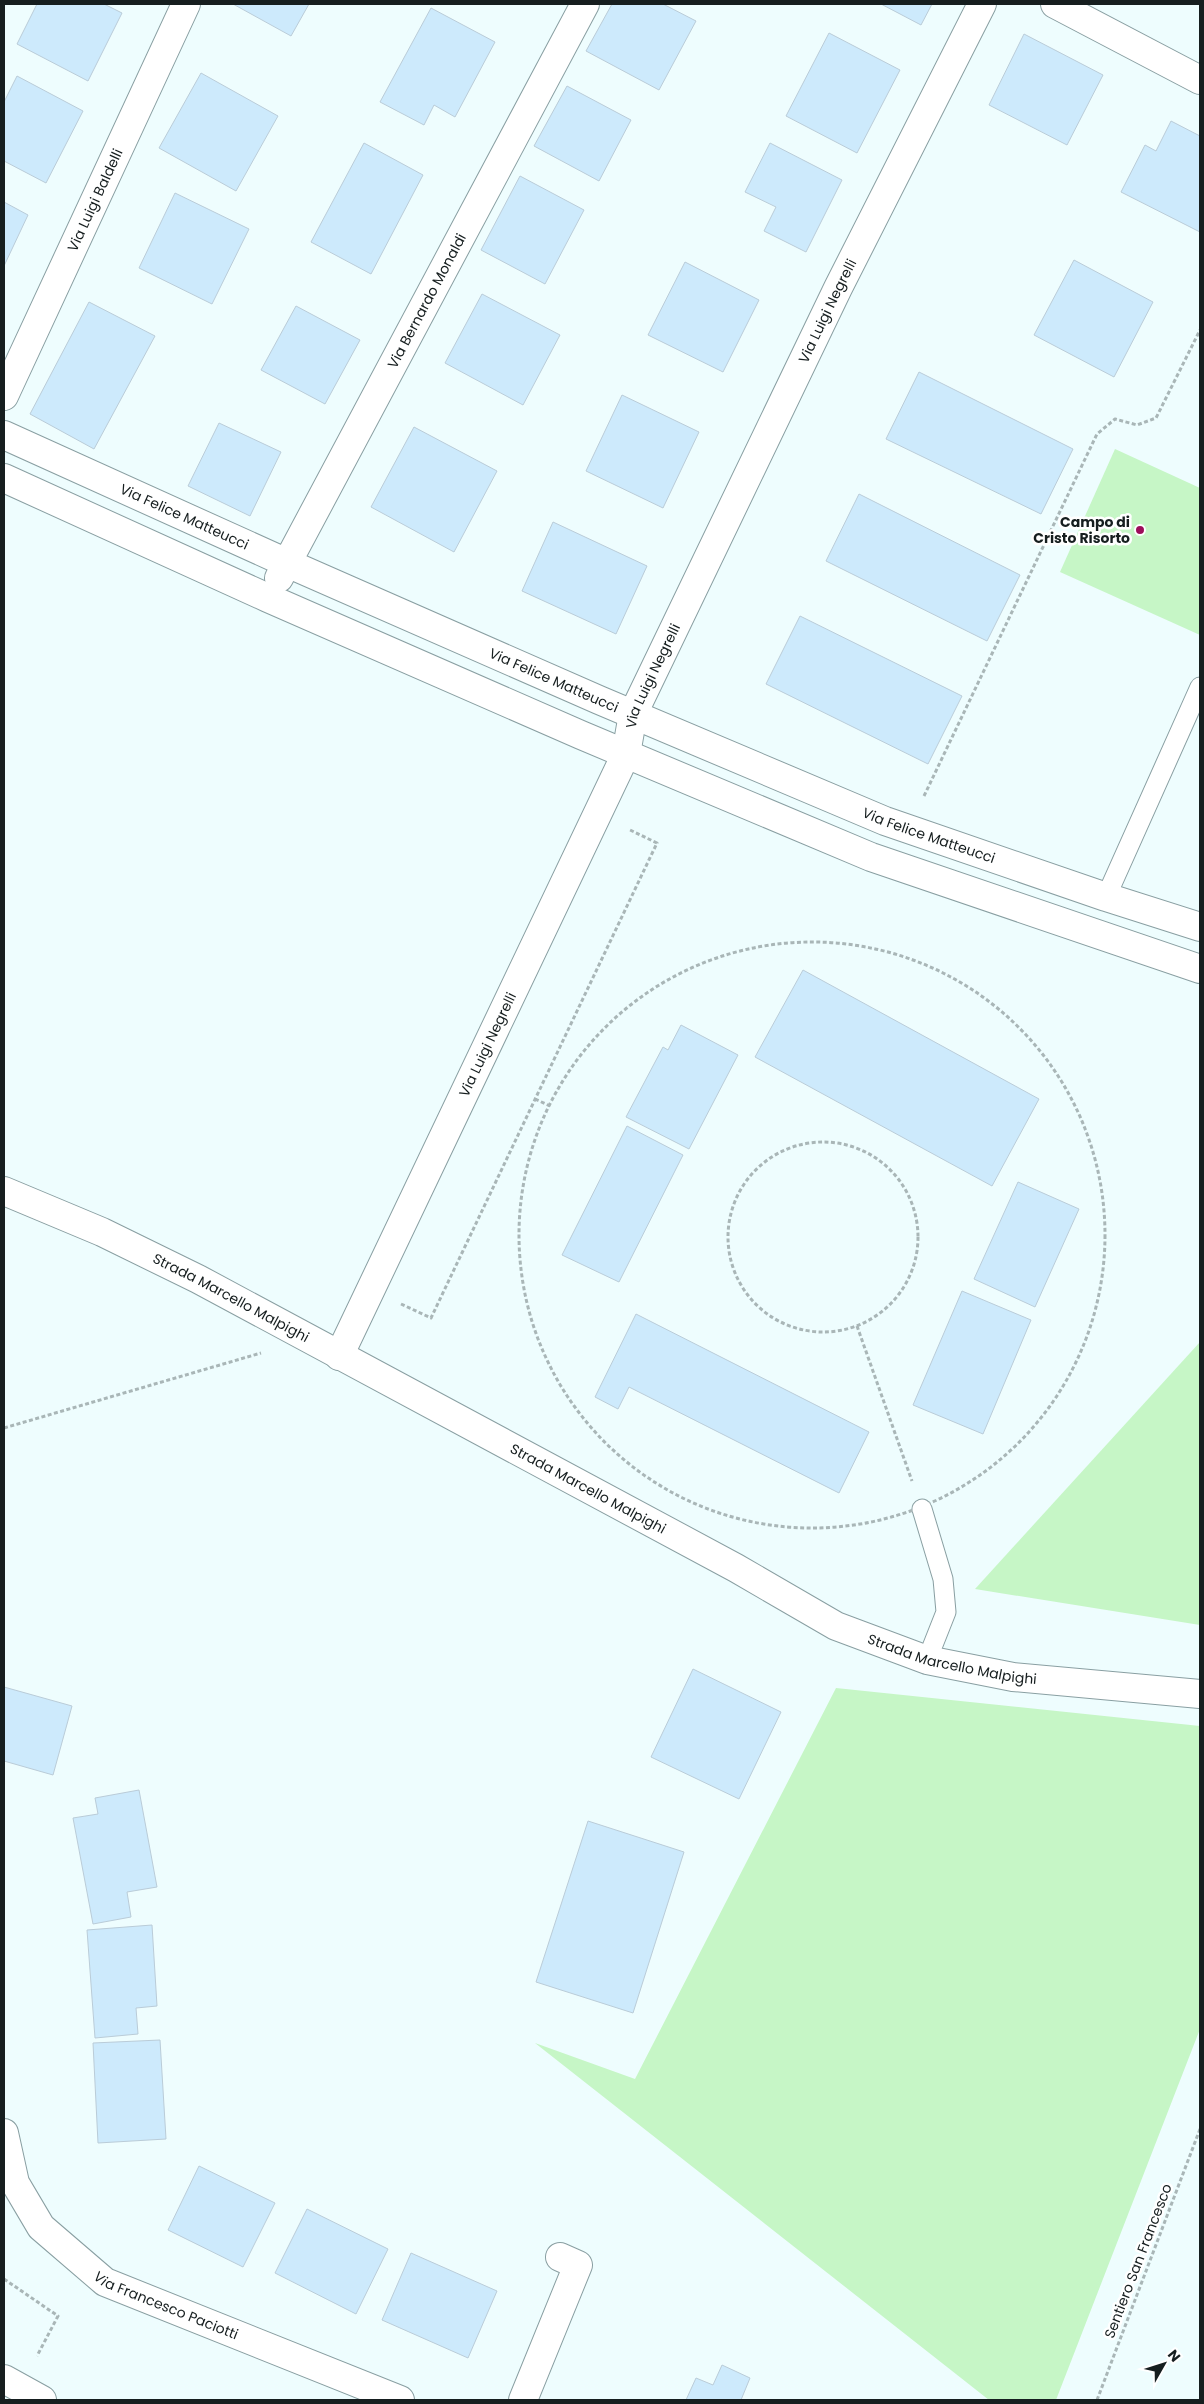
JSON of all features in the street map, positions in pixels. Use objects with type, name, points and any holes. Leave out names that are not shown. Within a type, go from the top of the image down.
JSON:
[{"type":"street","name":"Via Luigi Baldelli","points":[[4,396],[186,4]]},
{"type":"street","name":"Via Bernardo Monaldi","points":[[268,598],[584,4]]},
{"type":"street","name":"Via Luigi Negrelli","points":[[339,1356],[626,754],[633,714],[838,288],[982,4]]},
{"type":"street","points":[[1054,4],[1200,80]]},
{"type":"street","name":"Via Felice Matteucci","points":[[4,435],[287,563],[633,714],[908,828],[1106,897],[1200,927]]},
{"type":"street","points":[[4,478],[268,598],[626,754],[871,857],[1200,969]]},
{"type":"street","name":"Strada Marcello Malpighi","points":[[4,1191],[120,1240],[198,1279],[736,1568],[836,1626],[927,1660],[1013,1677],[1200,1694]]},
{"type":"street","name":"Via Francesco Paciotti","points":[[4,2133],[15,2182],[41,2227],[105,2282],[400,2400]]},
{"type":"street","points":[[523,2400],[578,2265],[560,2257]]},
{"type":"lane","points":[[1106,897],[1200,687]]},
{"type":"lane","points":[[921,1504],[943,1579],[946,1612],[927,1660]]},
{"type":"path","points":[[908,828],[1097,434],[1115,419],[1137,425],[1156,418],[1200,330]]},
{"type":"path","points":[[397,1302],[431,1318],[536,1099],[657,843],[622,826]]},
{"type":"path","points":[[820,942],[877,949],[932,968],[982,996],[1025,1034],[1061,1080],[1086,1131],[1101,1187],[1105,1244],[1098,1302],[1079,1356],[1051,1406],[1013,1449],[967,1484],[921,1504],[860,1525],[803,1528],[746,1521],[691,1502],[641,1474],[598,1435],[563,1390],[538,1338],[522,1283],[518,1225],[526,1168],[550,1106],[573,1064],[610,1020],[656,986],[707,960],[763,945],[820,942]]},
{"type":"path","points":[[536,1099],[550,1106]]},
{"type":"path","points":[[832,1142],[862,1151],[889,1168],[908,1194],[918,1224],[917,1256],[906,1286],[885,1311],[857,1326],[827,1333],[796,1329],[789,1326],[768,1315],[746,1294],[732,1266],[728,1235],[734,1205],[748,1178],[772,1157],[800,1145],[832,1142]]},
{"type":"path","points":[[857,1326],[912,1482]]},
{"type":"path","points":[[4,1428],[269,1351]]},
{"type":"path","name":"Sentiero San Francesco","points":[[1097,2400],[1200,2129]]},
{"type":"path","points":[[4,2279],[58,2316],[22,2389]]},
{"type":"green space","name":"Campo di Cristo Risorto","points":[[1115,449],[1200,488],[1200,635],[1060,572]]},
{"type":"green space","points":[[1200,1342],[1200,1625],[975,1589]]},
{"type":"green space","points":[[836,1688],[1200,1726],[1200,2029],[1056,2400],[989,2400],[535,2043],[635,2079]]},
{"type":"building","points":[[37,4],[104,4],[122,13],[88,81],[17,44]]},
{"type":"building","points":[[233,4],[309,4],[291,36]]},
{"type":"building","points":[[612,4],[663,4],[696,21],[659,90],[586,51]]},
{"type":"building","points":[[881,4],[932,4],[921,25]]},
{"type":"building","points":[[431,8],[495,42],[455,117],[434,105],[424,125],[380,102]]},
{"type":"building","points":[[829,33],[900,70],[857,153],[786,116]]},
{"type":"building","points":[[1024,34],[1103,75],[1067,145],[989,105]]},
{"type":"building","points":[[201,73],[278,116],[236,191],[159,148]]},
{"type":"building","points":[[17,76],[83,111],[46,183],[4,161],[4,102]]},
{"type":"building","points":[[567,86],[631,120],[599,181],[534,146]]},
{"type":"building","points":[[1171,121],[1200,136],[1200,232],[1121,192],[1145,145],[1156,151]]},
{"type":"building","points":[[364,143],[423,175],[371,274],[311,242]]},
{"type":"building","points":[[770,143],[842,180],[806,252],[764,231],[776,207],[745,192]]},
{"type":"building","points":[[520,176],[584,210],[545,284],[481,250]]},
{"type":"building","points":[[175,193],[249,229],[212,304],[139,268]]},
{"type":"building","points":[[4,202],[28,215],[4,266]]},
{"type":"building","points":[[1074,260],[1153,302],[1114,377],[1034,335]]},
{"type":"building","points":[[685,262],[759,300],[723,372],[648,335]]},
{"type":"building","points":[[482,294],[560,335],[523,405],[445,363]]},
{"type":"building","points":[[89,302],[155,336],[94,449],[30,414]]},
{"type":"building","points":[[296,306],[360,340],[325,404],[261,370]]},
{"type":"building","points":[[919,372],[1073,449],[1041,514],[886,439]]},
{"type":"building","points":[[622,395],[699,432],[663,508],[586,471]]},
{"type":"building","points":[[219,423],[281,452],[250,516],[188,486]]},
{"type":"building","points":[[414,427],[497,471],[454,552],[371,507]]},
{"type":"building","points":[[859,494],[1020,575],[987,641],[826,561]]},
{"type":"building","points":[[553,522],[647,566],[616,634],[522,591]]},
{"type":"building","points":[[800,616],[962,696],[928,764],[766,684]]},
{"type":"building","points":[[803,970],[1039,1099],[992,1186],[755,1057]]},
{"type":"building","points":[[681,1025],[738,1055],[689,1149],[626,1117],[663,1047],[668,1050]]},
{"type":"building","points":[[627,1126],[683,1155],[619,1282],[562,1255]]},
{"type":"building","points":[[1018,1182],[1079,1209],[1035,1307],[974,1279]]},
{"type":"building","points":[[962,1291],[1031,1320],[983,1434],[913,1405]]},
{"type":"building","points":[[636,1314],[869,1432],[839,1493],[629,1387],[618,1409],[595,1397]]},
{"type":"building","points":[[693,1669],[781,1712],[739,1799],[651,1757]]},
{"type":"building","points":[[4,1687],[72,1706],[53,1775],[4,1761]]},
{"type":"building","points":[[139,1790],[157,1887],[127,1892],[131,1917],[93,1924],[73,1818],[98,1814],[95,1798]]},
{"type":"building","points":[[588,1821],[684,1852],[633,2013],[536,1982]]},
{"type":"building","points":[[152,1925],[157,2006],[136,2008],[138,2034],[95,2038],[87,1930]]},
{"type":"building","points":[[160,2040],[166,2139],[98,2143],[93,2043]]},
{"type":"building","points":[[199,2166],[275,2203],[243,2267],[168,2230]]},
{"type":"building","points":[[307,2209],[388,2249],[356,2314],[275,2273]]},
{"type":"building","points":[[411,2253],[497,2291],[468,2358],[382,2320]]},
{"type":"building","points":[[722,2365],[750,2378],[741,2400],[686,2400],[696,2378],[713,2385]]},
{"type":"place","name":"Campo di Cristo Risorto","points":[[1140,530]]}]
